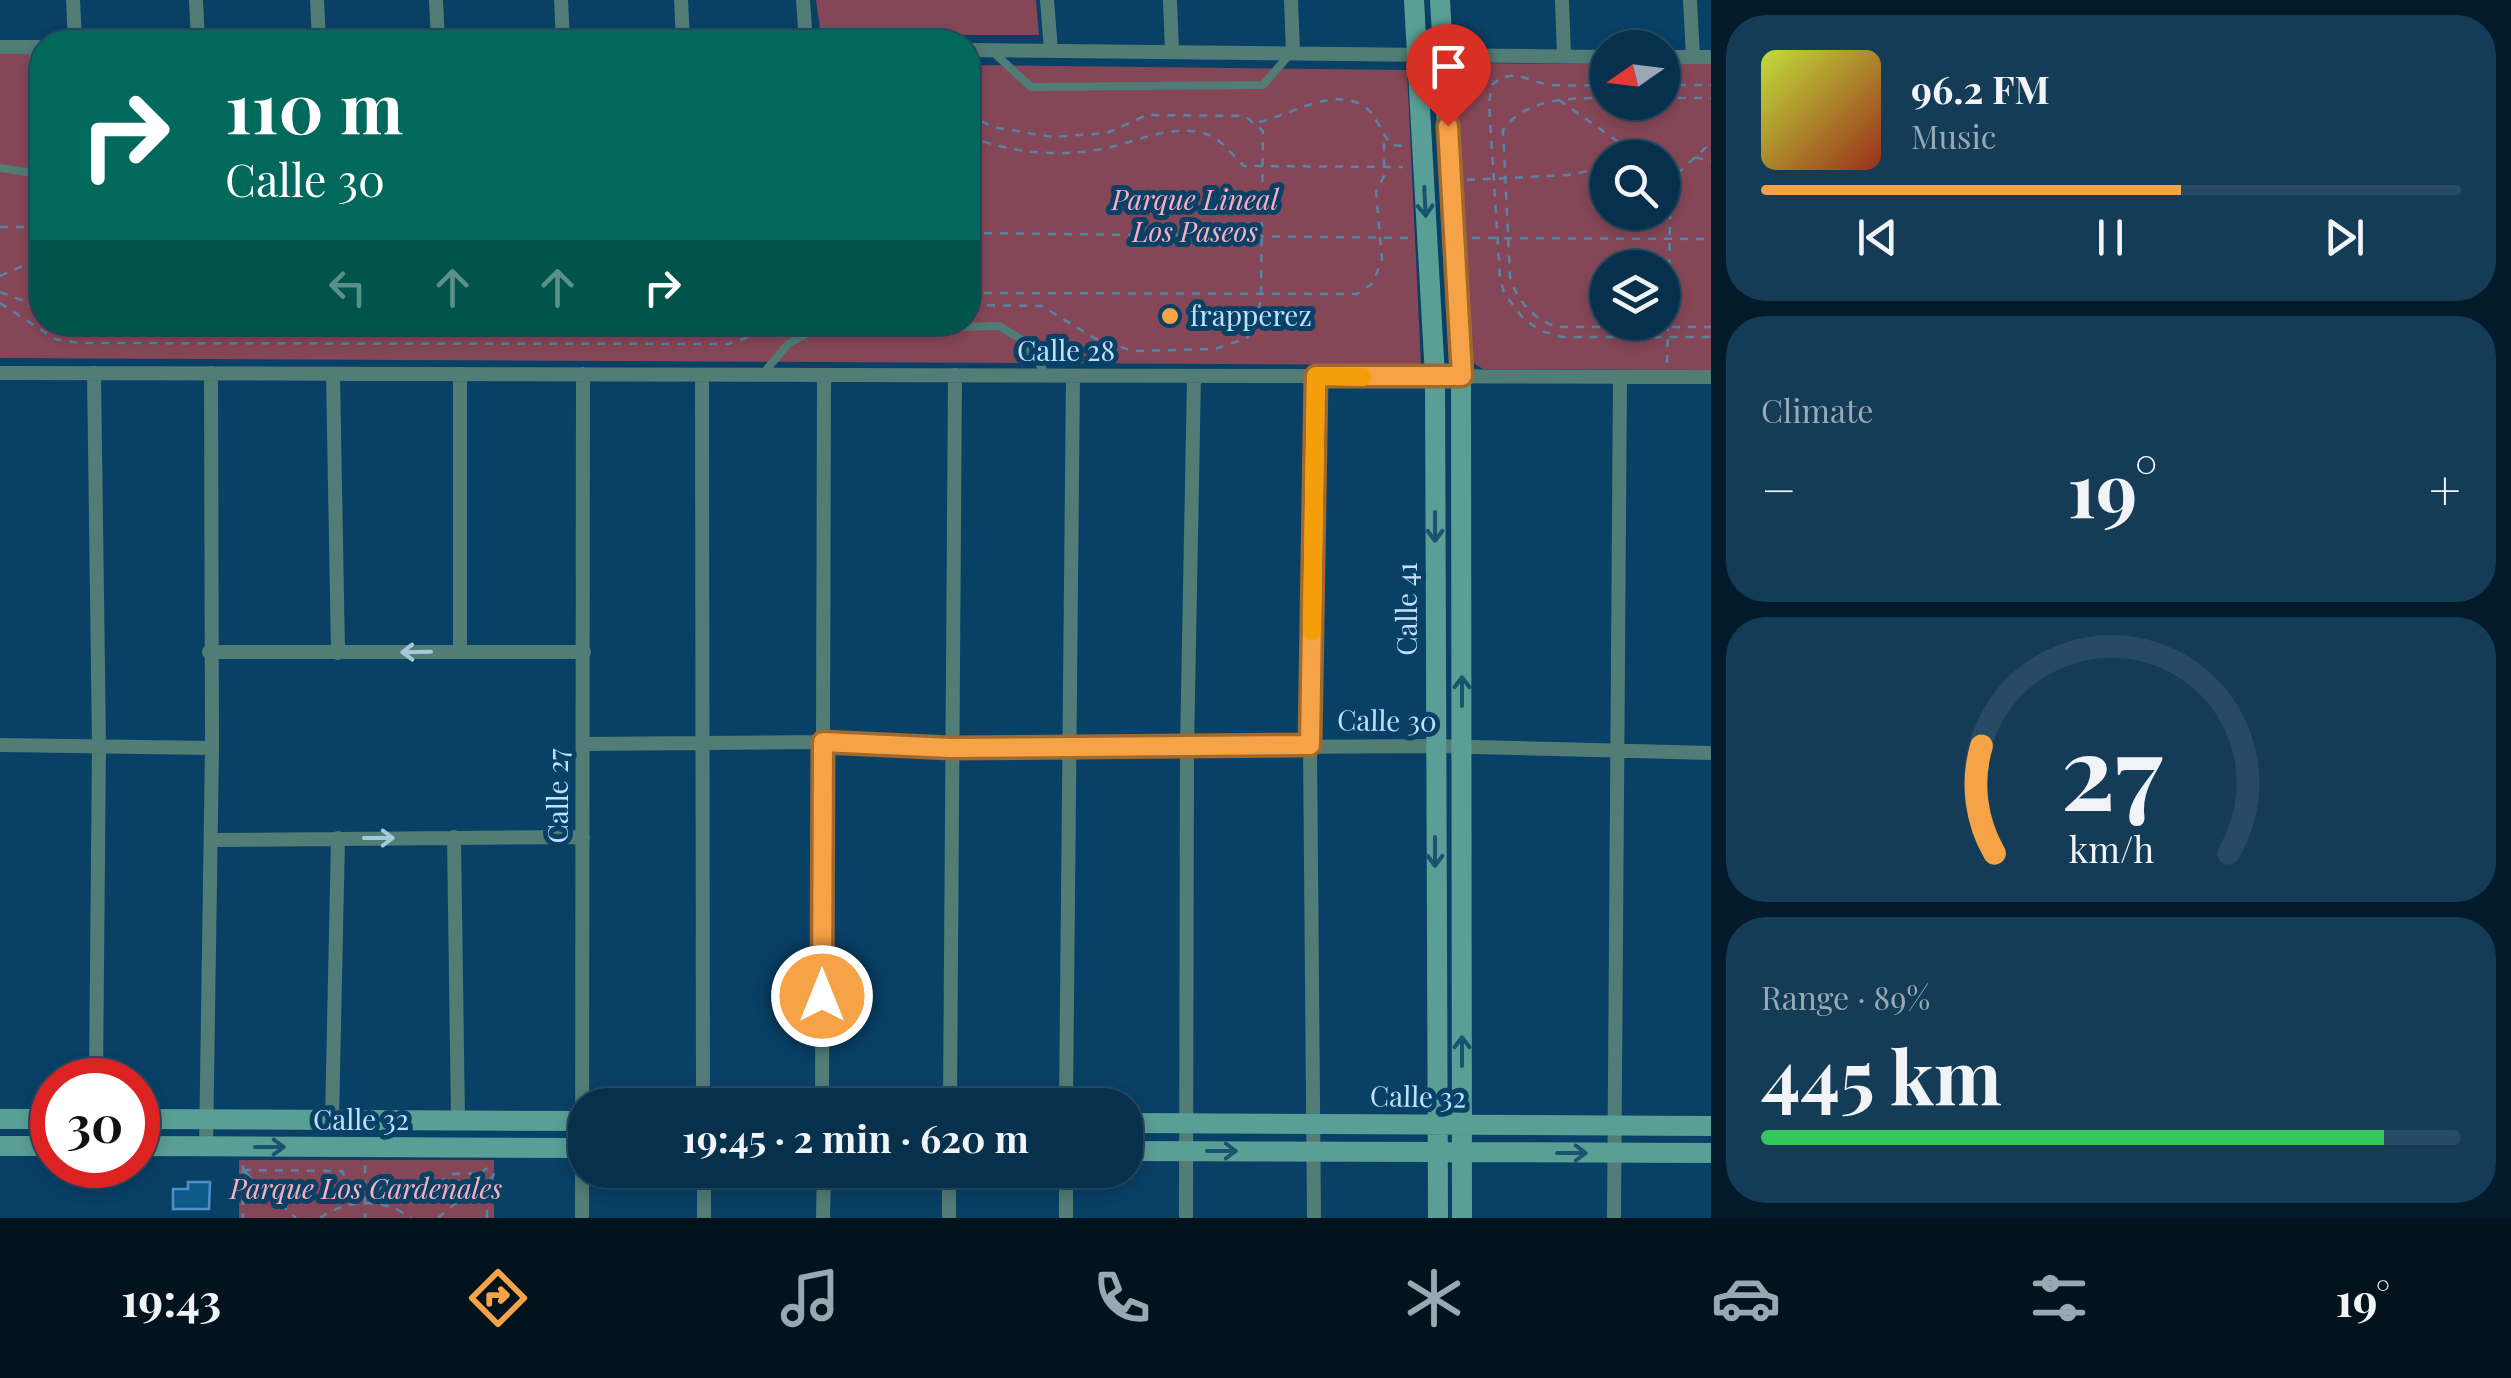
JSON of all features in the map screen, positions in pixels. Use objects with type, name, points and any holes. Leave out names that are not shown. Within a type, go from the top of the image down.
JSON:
[{"type":"main road","name":"Calle 41","points":[[1414,0],[1418,157],[1435,377],[1438,1218]]},
{"type":"main road","name":"Calle 41","points":[[1440,0],[1462,376],[1462,1218]]},
{"type":"main road","points":[[0,1119],[30,1119]]},
{"type":"main road","name":"Calle 32","points":[[160,1119],[568,1121]]},
{"type":"main road","name":"Calle 32","points":[[1143,1122],[1711,1126]]},
{"type":"main road","points":[[0,1146],[30,1146]]},
{"type":"main road","name":"Calle 32","points":[[160,1146],[568,1148]]},
{"type":"main road","name":"Calle 32","points":[[1143,1150],[1711,1153]]},
{"type":"street","points":[[73,0],[74,30]]},
{"type":"street","points":[[196,0],[197,30]]},
{"type":"street","points":[[317,0],[318,30]]},
{"type":"street","points":[[436,0],[437,30]]},
{"type":"street","points":[[560,0],[561,30]]},
{"type":"street","points":[[681,0],[682,30]]},
{"type":"street","points":[[804,0],[805,30]]},
{"type":"street","points":[[1048,0],[1050,50]]},
{"type":"street","points":[[1170,0],[1172,50]]},
{"type":"street","points":[[1290,0],[1293,51]]},
{"type":"street","points":[[1562,0],[1564,56]]},
{"type":"street","points":[[1690,0],[1694,57]]},
{"type":"street","points":[[0,47],[30,47]]},
{"type":"street","points":[[980,50],[1590,56]]},
{"type":"street","points":[[1680,57],[1711,57]]},
{"type":"street","name":"Calle 28","points":[[0,372],[1711,377]]},
{"type":"street","points":[[94,373],[99,744],[96,1058]]},
{"type":"street","points":[[206,1146],[212,748],[211,373]]},
{"type":"street","points":[[333,374],[338,654]]},
{"type":"street","points":[[460,374],[460,652]]},
{"type":"street","name":"Calle 27","points":[[584,374],[584,1088]]},
{"type":"street","points":[[702,375],[703,1088]]},
{"type":"street","points":[[822,1088],[824,375]]},
{"type":"street","points":[[950,1088],[955,376]]},
{"type":"street","points":[[1066,1088],[1073,376]]},
{"type":"street","points":[[1186,1218],[1187,749],[1194,376]]},
{"type":"street","points":[[1314,1218],[1310,745],[1316,376]]},
{"type":"street","points":[[1614,1218],[1614,750],[1620,376]]},
{"type":"street","points":[[209,652],[584,652]]},
{"type":"street","name":"Calle 30","points":[[583,744],[823,742],[950,748],[1187,749],[1310,745],[1711,753]]},
{"type":"street","points":[[0,744],[212,748]]},
{"type":"street","points":[[211,840],[583,837]]},
{"type":"street","points":[[332,1120],[338,838]]},
{"type":"street","points":[[454,838],[458,1120]]},
{"type":"street","name":"Calle 27","points":[[582,1188],[582,1218]]},
{"type":"street","points":[[704,1188],[704,1218]]},
{"type":"street","points":[[824,1188],[824,1218]]},
{"type":"street","points":[[949,1188],[949,1218]]},
{"type":"street","points":[[1066,1188],[1066,1218]]},
{"type":"lane","points":[[991,50],[1031,87],[1263,85],[1293,51]]},
{"type":"lane","points":[[0,168],[30,173]]},
{"type":"lane","points":[[980,326],[998,326],[1024,340],[1047,376]]},
{"type":"lane","points":[[762,375],[788,344],[805,335]]},
{"type":"path","points":[[1590,84],[1550,84],[1529,75],[1496,81],[1488,103],[1496,238],[1504,293],[1523,318],[1541,331],[1562,337],[1590,337]]},
{"type":"path","points":[[1680,84],[1711,84]]},
{"type":"path","points":[[1590,98],[1558,99],[1518,116],[1503,130],[1512,284],[1539,320],[1557,327],[1590,327]]},
{"type":"path","points":[[1680,98],[1711,98]]},
{"type":"path","points":[[1558,99],[1616,140]]},
{"type":"path","points":[[1257,122],[1321,102],[1349,100],[1372,114],[1392,145],[1418,157]]},
{"type":"path","points":[[980,120],[992,127],[1053,136],[1107,133],[1147,116],[1245,116],[1257,122],[1263,131],[1261,296],[1258,318],[1246,338],[1215,349],[1133,351],[1094,338],[1042,306],[980,305]]},
{"type":"path","points":[[980,141],[998,148],[1061,153],[1112,147],[1151,133],[1207,134],[1244,166],[1385,166],[1418,157]]},
{"type":"path","points":[[980,293],[1356,294],[1379,272],[1376,192],[1385,166],[1384,136]]},
{"type":"path","points":[[1680,169],[1711,142]]},
{"type":"path","points":[[1694,156],[1711,162]]},
{"type":"path","points":[[1461,180],[1590,171]]},
{"type":"path","points":[[0,227],[30,227]]},
{"type":"path","points":[[1670,230],[1670,250]]},
{"type":"path","points":[[980,233],[1412,238]]},
{"type":"path","points":[[1465,238],[1711,239]]},
{"type":"path","points":[[0,276],[30,262]]},
{"type":"path","points":[[0,292],[30,305]]},
{"type":"path","points":[[0,302],[30,322]]},
{"type":"path","points":[[1680,327],[1711,328]]},
{"type":"path","points":[[50,335],[80,343],[728,344],[744,335]]},
{"type":"path","points":[[1680,337],[1711,338]]},
{"type":"path","points":[[1667,340],[1667,365]]},
{"type":"path","points":[[243,1163],[243,1218]]},
{"type":"path","points":[[365,1163],[365,1218]]},
{"type":"path","points":[[243,1170],[342,1171],[351,1189],[432,1187],[452,1174],[485,1177]]},
{"type":"path","points":[[243,1170],[296,1218]]},
{"type":"path","points":[[438,1218],[485,1177]]},
{"type":"path","points":[[485,1177],[487,1218]]},
{"type":"path","points":[[320,1218],[349,1204],[365,1203],[386,1206],[411,1218]]},
{"type":"green space","points":[[816,0],[1036,0],[1039,35],[980,35],[980,30],[820,30]]},
{"type":"green space","name":"Parque Lineal Los Paseos","points":[[0,53],[30,53],[30,335],[980,335],[980,65],[1407,70],[1421,365],[0,358]]},
{"type":"green space","points":[[1459,63],[1590,64],[1590,120],[1680,120],[1680,64],[1711,64],[1711,370],[1483,369],[1473,363],[1452,70]]},
{"type":"green space","name":"Parque Los Cardenales","points":[[239,1160],[494,1160],[494,1218],[239,1218]]},
{"type":"building","points":[[188,1182],[210,1182],[209,1209],[173,1209],[173,1189],[188,1189]]},
{"type":"slow traffic","points":[[1312,631],[1316,376],[1363,377]]},
{"type":"place","name":"frapperez","points":[[1170,316]]},
{"type":"route","points":[[822,996],[823,742],[950,748],[1310,745],[1316,376],[1462,376],[1448,126]]}]
